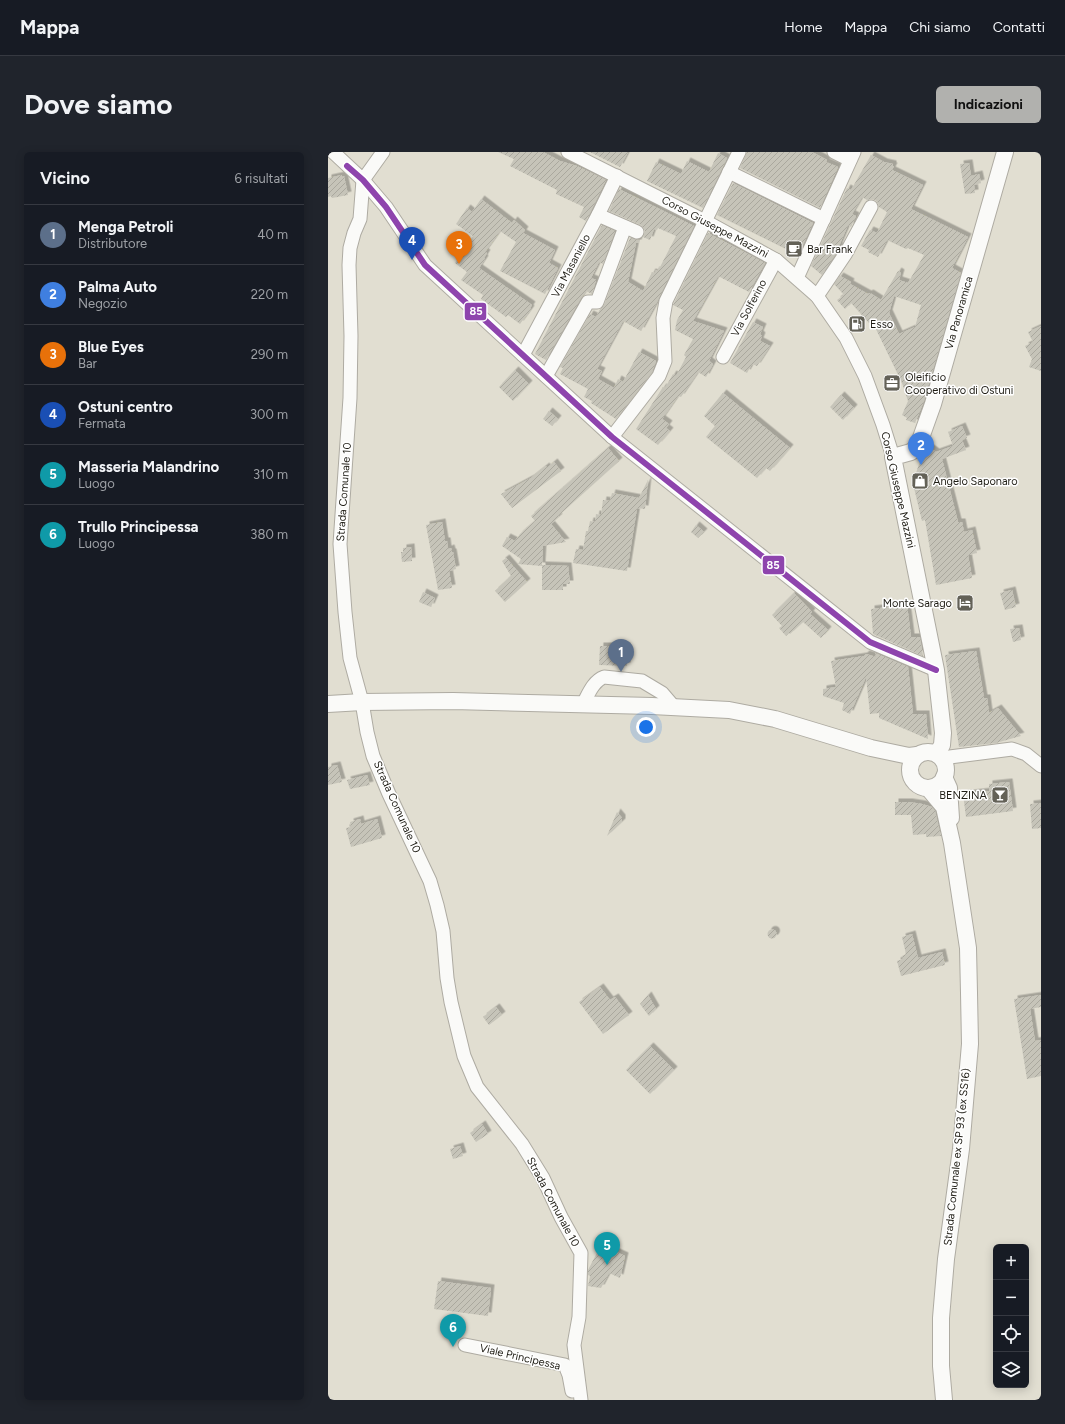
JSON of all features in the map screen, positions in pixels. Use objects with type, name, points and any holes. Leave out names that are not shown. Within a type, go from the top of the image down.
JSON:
[{"type":"main road","name":"Via Panoramica","points":[[893,458],[911,452],[918,446],[933,404],[1005,152]]},
{"type":"main road","name":"Corso Giuseppe Mazzini","points":[[893,458],[936,670],[942,722],[932,745],[931,754]]},
{"type":"main road","points":[[328,704],[454,701],[583,704],[729,710],[775,719],[871,748],[909,756],[931,754]]},
{"type":"main road","points":[[871,748],[895,761],[909,773],[916,784],[923,788],[928,788],[939,784],[944,778],[946,769],[931,754]]},
{"type":"main road","points":[[909,773],[911,761],[931,754]]},
{"type":"main road","name":"Strada Comunale ex SP 93 (ex SS16)","points":[[944,778],[949,788],[952,843]]},
{"type":"main road","name":"Strada Comunale ex SP 93 (ex SS16)","points":[[928,788],[944,807],[952,843],[968,948],[970,1044],[961,1149],[946,1259],[941,1318],[944,1400]]},
{"type":"street","points":[[333,152],[363,180],[386,208],[425,265],[612,437],[870,642],[936,670]]},
{"type":"street","points":[[363,180],[383,152]]},
{"type":"street","name":"Corso Giuseppe Mazzini","points":[[568,152],[705,221],[776,260],[817,296],[846,338],[865,376],[883,425],[893,458]]},
{"type":"street","points":[[612,437],[659,376],[665,361],[663,318],[666,301],[739,152]]},
{"type":"street","points":[[797,278],[852,156],[834,152]]},
{"type":"street","points":[[729,172],[824,218]]},
{"type":"street","name":"Via Masaniello","points":[[523,355],[598,215],[617,176]]},
{"type":"street","name":"Strada Comunale 10","points":[[363,180],[360,219],[350,248],[350,398],[340,544],[350,658],[362,702],[366,732],[373,756],[389,794],[430,881],[438,905],[443,931],[447,978],[451,1002],[464,1056],[477,1087],[522,1144],[543,1178],[560,1217],[581,1253],[579,1317],[574,1345],[581,1400]]},
{"type":"street","points":[[817,296],[846,253],[871,206]]},
{"type":"street","points":[[598,215],[638,232]]},
{"type":"street","points":[[546,376],[588,302],[597,302],[625,227]]},
{"type":"street","name":"Via Solferino","points":[[723,357],[776,260]]},
{"type":"street","points":[[583,704],[590,690],[600,679],[604,678],[642,680],[662,693],[674,707]]},
{"type":"street","points":[[931,754],[1012,749],[1026,754],[1041,766]]},
{"type":"street","name":"Viale Principessa","points":[[465,1345],[564,1365],[569,1376],[573,1400]]},
{"type":"building","points":[[498,152],[543,152],[560,161],[577,166],[606,180],[586,221],[579,217],[584,207],[556,194],[557,190],[510,166],[514,159]]},
{"type":"building","points":[[590,152],[628,152],[620,167]]},
{"type":"building","points":[[747,152],[812,152],[827,160],[826,162],[838,167],[820,208],[740,168]]},
{"type":"building","points":[[718,153],[727,158],[703,208],[647,181],[656,162],[681,174],[687,161],[709,172]]},
{"type":"building","points":[[871,155],[884,162],[893,164],[894,166],[892,170],[923,185],[911,209],[968,237],[952,268],[961,273],[924,401],[915,423],[906,420],[907,418],[902,415],[908,401],[902,383],[872,321],[869,323],[851,303],[845,309],[837,300],[844,295],[834,284],[840,276],[851,282],[850,284],[881,300],[898,271],[901,273],[899,280],[908,283],[924,255],[908,248],[906,249],[887,240],[878,257],[868,252],[869,250],[861,246],[870,230],[877,233],[887,212],[879,207],[875,200],[867,200],[862,197],[852,214],[856,216],[851,227],[848,225],[839,246],[840,247],[822,275],[811,266],[847,188],[851,190]],"holes":[[[894,296],[921,305],[915,327],[899,334],[889,313]]]},
{"type":"building","points":[[969,163],[971,176],[979,174],[981,183],[974,185],[975,193],[965,194],[960,164]]},
{"type":"building","points":[[342,175],[342,177],[344,176],[348,195],[332,198],[331,196],[328,197],[328,178]]},
{"type":"building","points":[[733,183],[813,223],[798,255],[717,215]]},
{"type":"building","points":[[619,189],[694,226],[658,300],[641,331],[623,321],[597,369],[602,371],[598,379],[614,388],[618,379],[623,382],[639,352],[656,361],[652,372],[616,419],[591,403],[592,401],[584,397],[588,389],[560,374],[563,368],[560,367],[590,314],[596,317],[604,305],[630,238],[639,240],[638,243],[636,243],[628,282],[643,291],[652,272],[655,273],[656,270],[658,271],[676,236],[658,228],[657,230],[654,229],[650,240],[643,237],[645,231],[641,225],[609,211]]},
{"type":"building","points":[[481,199],[512,223],[514,220],[525,230],[523,233],[555,250],[549,263],[558,268],[545,294],[500,271],[516,242],[500,231],[485,252],[487,253],[484,258],[485,259],[479,268],[532,305],[530,308],[531,309],[520,324],[508,315],[506,317],[481,299],[483,295],[461,280],[467,272],[455,263],[473,236],[456,224],[467,208],[472,212]]},
{"type":"building","points":[[602,225],[615,231],[603,264],[599,262],[591,278],[596,280],[592,294],[586,291],[581,298],[546,360],[535,354]]},
{"type":"building","points":[[708,233],[765,263],[749,292],[718,276],[693,321],[724,331],[709,361],[713,364],[706,377],[698,372],[681,397],[678,396],[662,419],[669,424],[666,428],[670,431],[658,445],[636,429],[663,387],[665,388],[673,374],[676,376],[686,357],[684,355],[693,339],[675,330],[677,320],[683,310],[673,305]]},
{"type":"building","points":[[753,322],[763,327],[760,334],[762,336],[760,341],[770,346],[757,366],[752,364],[747,373],[730,363]]},
{"type":"building","points":[[1041,326],[1041,371],[1029,367],[1032,359],[1025,346],[1033,342],[1028,332]]},
{"type":"building","points":[[515,370],[529,384],[513,401],[499,387]]},
{"type":"building","points":[[723,393],[790,448],[770,471],[766,468],[757,478],[706,437],[715,426],[704,416]]},
{"type":"building","points":[[841,395],[854,408],[843,420],[830,407]]},
{"type":"building","points":[[549,411],[558,419],[552,426],[543,419]]},
{"type":"building","points":[[962,426],[967,438],[962,440],[966,450],[942,459],[958,522],[962,522],[964,532],[972,530],[977,553],[968,555],[972,578],[936,585],[925,520],[922,521],[914,488],[915,476],[919,464],[929,447],[936,452],[953,446],[948,432]]},
{"type":"building","points":[[608,448],[619,461],[551,524],[566,542],[543,546],[542,565],[568,566],[570,584],[563,584],[563,590],[542,590],[542,566],[518,564],[521,559],[502,546],[507,537],[515,541],[520,534],[535,521],[531,516]]},
{"type":"building","points":[[554,462],[561,471],[512,508],[501,494],[531,478],[546,466],[547,468]]},
{"type":"building","points":[[648,480],[645,509],[637,508],[627,571],[573,563],[576,549],[583,550],[586,531],[588,531],[590,521],[595,522],[596,514],[601,515],[603,500],[610,501],[612,493],[639,498]]},
{"type":"building","points":[[442,522],[445,541],[447,541],[448,549],[451,548],[453,552],[456,569],[449,571],[452,588],[438,590],[426,525]]},
{"type":"building","points":[[696,525],[704,532],[698,538],[691,532]]},
{"type":"building","points":[[411,547],[412,561],[402,562],[401,552],[403,552],[403,548]]},
{"type":"building","points":[[506,558],[527,582],[505,602],[495,591],[511,576],[502,561]]},
{"type":"building","points":[[1012,590],[1016,607],[1005,610],[1000,593]]},
{"type":"building","points":[[423,592],[435,598],[431,607],[419,602]]},
{"type":"building","points":[[794,593],[812,612],[810,614],[828,630],[821,638],[803,622],[786,636],[779,628],[782,626],[772,615]]},
{"type":"building","points":[[907,605],[911,637],[920,637],[923,656],[873,634],[871,609]]},
{"type":"building","points":[[1019,628],[1021,640],[1013,642],[1010,629]]},
{"type":"building","points":[[600,646],[627,646],[627,666],[599,665]]},
{"type":"building","points":[[976,651],[984,698],[987,698],[989,713],[998,708],[1021,736],[996,743],[959,747],[945,655]]},
{"type":"building","points":[[875,653],[908,667],[913,714],[926,714],[928,739],[879,718],[879,713],[870,714],[866,677],[850,714],[842,710],[844,703],[823,696],[823,689],[836,687],[831,661],[864,656],[866,654],[876,657]]},
{"type":"building","points":[[337,765],[342,782],[328,785],[328,767]]},
{"type":"building","points":[[367,775],[370,785],[350,789],[347,780]]},
{"type":"building","points":[[1009,782],[1013,811],[966,817],[963,794],[989,791],[989,784]]},
{"type":"building","points":[[895,802],[909,802],[932,807],[935,811],[941,836],[926,837],[926,834],[913,835],[911,815],[895,815]]},
{"type":"building","points":[[1041,803],[1041,828],[1032,829],[1030,804]]},
{"type":"building","points":[[617,812],[622,818],[622,822],[607,836]]},
{"type":"building","points":[[360,819],[361,824],[377,819],[382,838],[351,847],[346,828],[351,827],[350,822]]},
{"type":"building","points":[[772,929],[777,934],[772,939],[767,934]]},
{"type":"building","points":[[912,934],[918,958],[942,952],[945,965],[901,976],[897,961],[903,959],[902,956],[906,954],[902,937]]},
{"type":"building","points":[[600,987],[610,1000],[615,997],[629,1015],[603,1034],[579,1002]]},
{"type":"building","points":[[648,995],[656,1009],[649,1016],[640,1004]]},
{"type":"building","points":[[1041,995],[1041,1007],[1030,1009],[1035,1041],[1041,1040],[1041,1076],[1027,1079],[1014,999]]},
{"type":"building","points":[[496,1007],[502,1015],[489,1025],[483,1017]]},
{"type":"building","points":[[650,1046],[674,1070],[650,1094],[626,1070]]},
{"type":"building","points":[[482,1124],[488,1134],[476,1142],[470,1133]]},
{"type":"building","points":[[460,1146],[463,1156],[453,1159],[450,1149]]},
{"type":"building","points":[[601,1245],[625,1256],[620,1278],[609,1273],[601,1288],[588,1286],[590,1276],[588,1275],[588,1270]]},
{"type":"building","points":[[438,1281],[491,1288],[488,1316],[434,1309]]},
{"type":"transit line","name":"85","points":[[347,166],[363,180],[386,207],[425,265],[612,437],[870,642],[936,670]]},
{"type":"place","name":"Bar Frank","points":[[794,249]]},
{"type":"place","name":"Ostuni centro","points":[[412,260]]},
{"type":"place","name":"Blue Eyes","points":[[459,264]]},
{"type":"place","name":"Esso","points":[[857,324]]},
{"type":"place","name":"Oleificio Cooperativo di Ostuni","points":[[892,383]]},
{"type":"place","name":"Palma Auto","points":[[921,465]]},
{"type":"place","name":"Angelo Saponaro","points":[[920,481]]},
{"type":"place","name":"Monte Sarago","points":[[965,603]]},
{"type":"place","name":"Menga Petroli","points":[[621,672]]},
{"type":"place","name":"BENZINA","points":[[1000,795]]},
{"type":"place","name":"Masseria Malandrino","points":[[607,1265]]},
{"type":"place","name":"Trullo Principessa","points":[[453,1347]]}]
